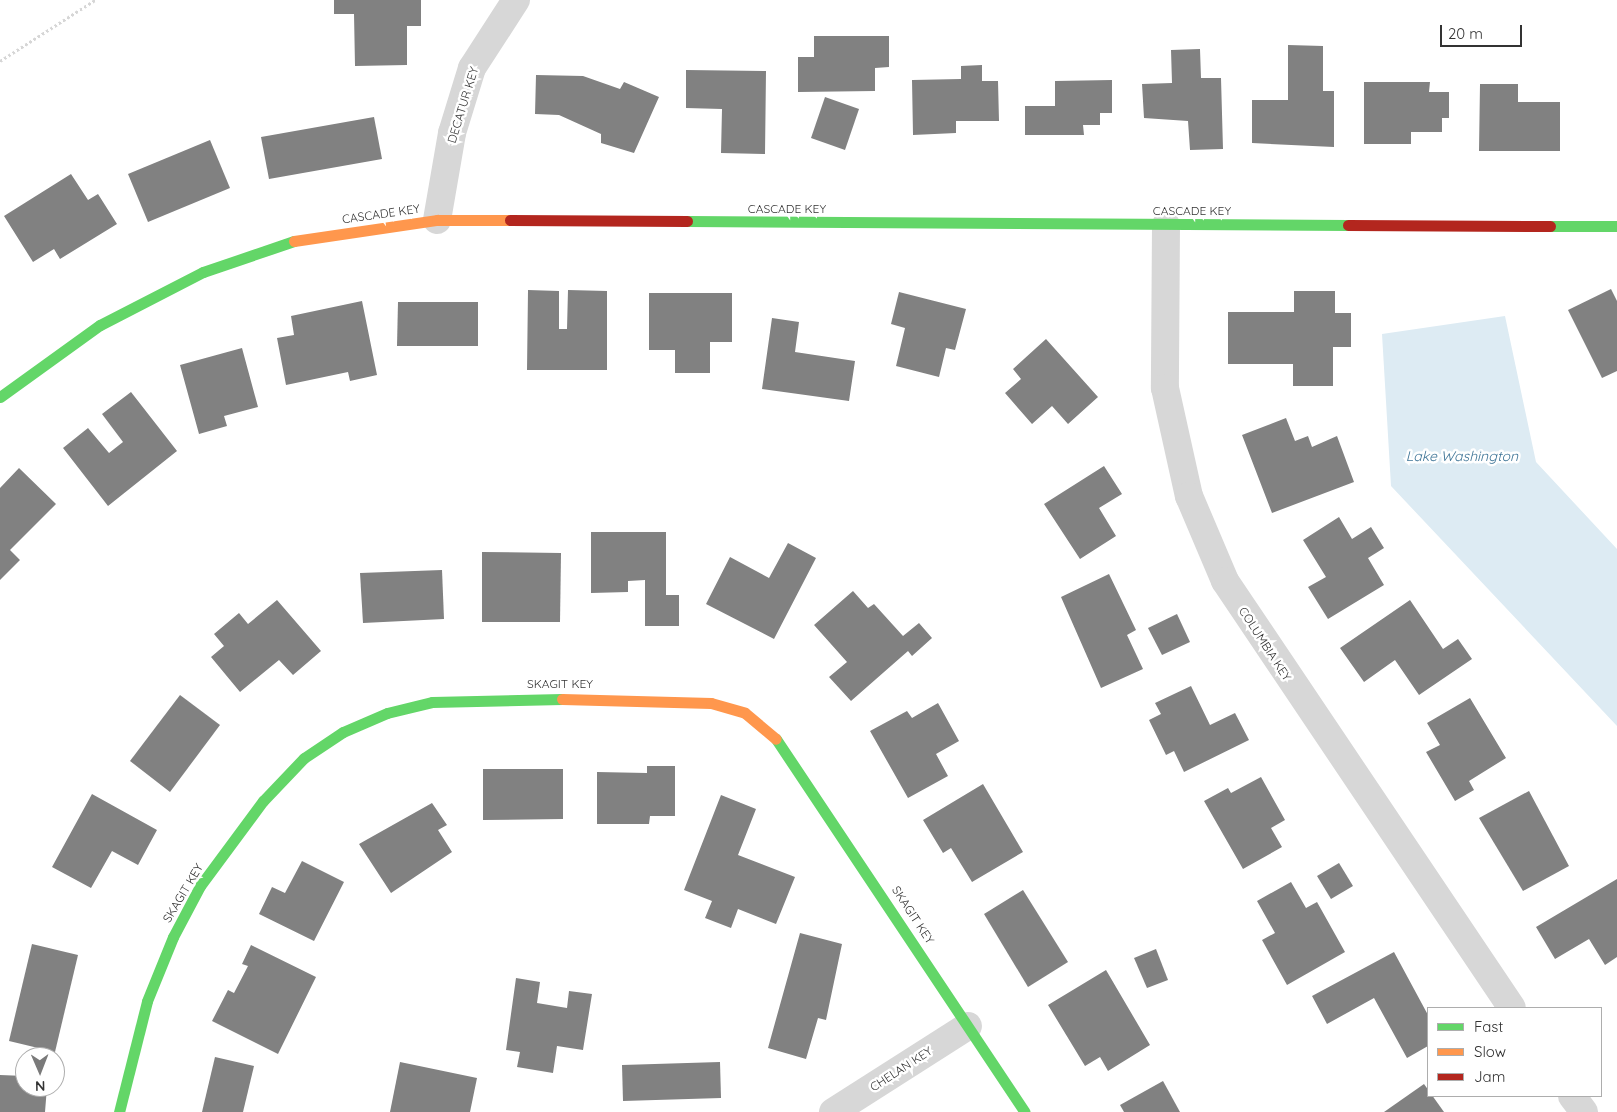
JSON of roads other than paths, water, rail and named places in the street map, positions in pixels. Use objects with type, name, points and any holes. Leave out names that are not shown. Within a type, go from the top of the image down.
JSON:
[{"type":"street","name":"DECATUR KEY","points":[[437,220],[452,133],[472,68],[516,0]]},
{"type":"street","name":"CASCADE KEY","points":[[0,397],[100,326],[204,272],[300,239],[437,220],[1617,226]]},
{"type":"street","name":"COLUMBIA KEY","points":[[1166,225],[1165,388],[1190,496],[1225,581],[1511,1007]]},
{"type":"street","name":"SKAGIT KEY","points":[[119,1112],[147,1001],[173,937],[200,886],[263,802],[304,758],[343,732],[387,713],[432,702],[664,698],[710,703],[745,713],[770,730],[787,749],[1025,1112]]},
{"type":"street","name":"CHELAN KEY","points":[[833,1112],[968,1026]]},
{"type":"street","points":[[1573,1097],[1584,1112]]},
{"type":"water","name":"Lake Washington","points":[[1505,316],[1536,462],[1617,549],[1617,726],[1391,486],[1382,334]]}]
